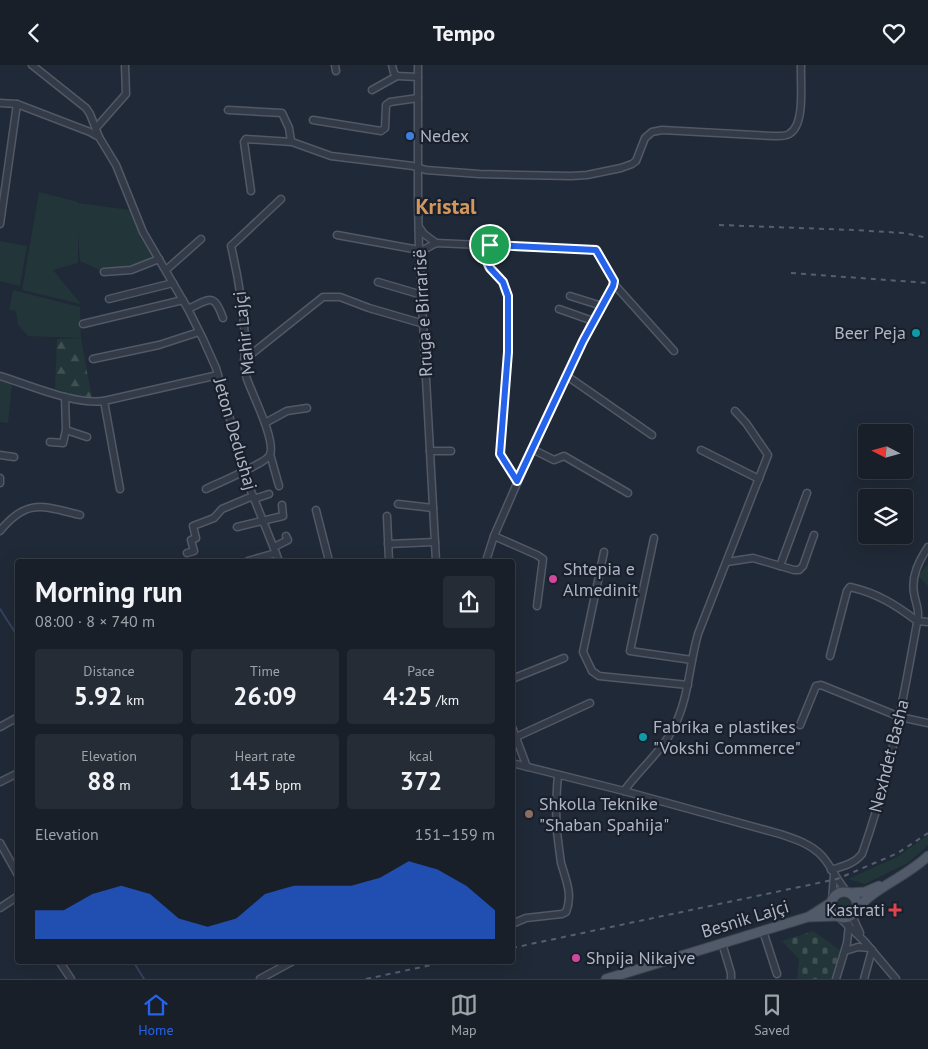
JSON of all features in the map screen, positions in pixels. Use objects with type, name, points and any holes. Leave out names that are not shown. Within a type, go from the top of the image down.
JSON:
[{"type":"main road","points":[[893,881],[870,890],[840,893],[832,901],[832,910],[839,916],[846,918],[873,894],[919,865],[928,856]]},
{"type":"main road","points":[[848,893],[856,900],[855,912]]},
{"type":"main road","name":"Besnik Lajçi","points":[[808,917],[832,901]]},
{"type":"main road","name":"Besnik Lajçi","points":[[606,979],[808,917],[839,916]]},
{"type":"street","points":[[32,65],[39,68],[86,108],[96,128],[98,137]]},
{"type":"street","points":[[96,128],[126,94],[125,65]]},
{"type":"street","points":[[392,65],[397,76]]},
{"type":"street","name":"Rruga e Birrarisë","points":[[418,65],[418,227],[436,559]]},
{"type":"street","points":[[251,191],[244,140],[246,139],[291,141],[331,156],[426,170],[571,176],[587,175],[621,168],[636,161],[645,138],[652,131],[788,135],[794,130],[799,120],[802,91],[801,65]]},
{"type":"street","points":[[372,90],[397,76],[418,77]]},
{"type":"street","points":[[313,120],[381,131],[385,128],[386,105],[390,101],[418,98]]},
{"type":"street","points":[[0,103],[17,104],[42,112],[98,137]]},
{"type":"street","points":[[0,224],[17,104]]},
{"type":"street","points":[[228,109],[282,113],[289,128],[291,141]]},
{"type":"street","name":"Jeton Dedushaj","points":[[98,137],[116,165],[143,232],[200,332],[218,375],[253,497],[279,559]]},
{"type":"street","name":"Mahir Lajçi","points":[[279,486],[264,423],[246,376],[244,360],[245,338],[238,279],[231,246],[281,199]]},
{"type":"street","points":[[418,227],[436,243]]},
{"type":"street","points":[[337,235],[419,250],[426,249],[436,243],[596,250],[614,284],[674,351]]},
{"type":"street","points":[[166,270],[202,239]]},
{"type":"street","points":[[490,245],[488,264],[503,282],[508,296],[508,352],[500,454],[517,481]]},
{"type":"street","points":[[104,272],[131,270],[159,259]]},
{"type":"street","points":[[378,282],[422,295]]},
{"type":"street","points":[[109,299],[173,283]]},
{"type":"street","points":[[487,559],[517,481],[593,321],[614,284]]},
{"type":"street","points":[[570,296],[602,306]]},
{"type":"street","points":[[244,360],[323,297],[340,297],[369,308],[424,324]]},
{"type":"street","points":[[84,324],[123,313],[183,300]]},
{"type":"street","points":[[188,309],[213,300],[217,302],[222,318]]},
{"type":"street","points":[[559,309],[593,321]]},
{"type":"street","points":[[93,359],[159,345],[200,332]]},
{"type":"street","points":[[0,376],[65,397],[91,403],[218,375]]},
{"type":"street","points":[[567,376],[652,435]]},
{"type":"street","points":[[50,442],[63,443],[66,430],[65,397]]},
{"type":"street","points":[[104,401],[120,489]]},
{"type":"street","points":[[264,423],[287,411],[307,408]]},
{"type":"street","points":[[624,791],[667,740],[679,715],[688,685],[698,634],[768,455],[746,423],[735,411]]},
{"type":"street","points":[[66,430],[87,437]]},
{"type":"street","points":[[532,449],[554,460],[564,456],[628,493]]},
{"type":"street","points":[[701,450],[759,479]]},
{"type":"street","points":[[430,451],[451,451]]},
{"type":"street","points":[[206,489],[244,471],[267,458],[270,454]]},
{"type":"street","points":[[0,455],[14,457]]},
{"type":"street","points":[[0,478],[0,483]]},
{"type":"street","points":[[780,566],[807,493]]},
{"type":"street","points":[[187,553],[194,551],[191,540],[196,538],[193,526],[214,518],[222,509],[253,497],[269,494]]},
{"type":"street","points":[[398,504],[433,508]]},
{"type":"street","points":[[237,527],[283,516],[282,505]]},
{"type":"street","points":[[0,531],[12,517],[32,507],[47,507],[80,515]]},
{"type":"street","points":[[316,510],[328,559]]},
{"type":"street","points":[[386,515],[389,559]]},
{"type":"street","points":[[727,562],[753,558],[799,570],[803,566],[814,535]]},
{"type":"street","points":[[253,559],[275,550],[288,540],[286,536]]},
{"type":"street","points":[[494,536],[543,559],[537,606]]},
{"type":"street","points":[[654,538],[630,651],[692,660]]},
{"type":"street","points":[[388,544],[435,542]]},
{"type":"street","name":"Nexhdet Basha","points":[[832,873],[851,863],[862,854],[880,798],[900,717],[919,611],[912,585],[915,573],[928,547]]},
{"type":"street","points":[[604,552],[583,652],[592,671],[600,676],[688,685]]},
{"type":"street","points":[[830,656],[847,591],[850,587],[883,597],[917,621],[928,622]]},
{"type":"street","points":[[515,678],[564,658]]},
{"type":"street","points":[[800,725],[816,686],[822,685],[900,717],[928,723]]},
{"type":"street","points":[[527,767],[516,737],[590,703]]},
{"type":"street","points":[[0,727],[15,719]]},
{"type":"street","points":[[515,764],[624,791],[792,838],[818,852],[848,893]]},
{"type":"street","points":[[0,782],[15,774]]},
{"type":"street","points":[[515,922],[526,918],[562,914],[566,912],[568,907],[569,889],[561,861],[558,837],[556,809],[558,775]]},
{"type":"street","points":[[0,843],[15,870]]},
{"type":"street","points":[[832,873],[832,901]]},
{"type":"street","points":[[0,909],[15,898]]},
{"type":"street","points":[[855,912],[856,925],[864,941]]},
{"type":"street","points":[[839,916],[864,941],[896,979]]},
{"type":"street","points":[[836,979],[849,936],[848,925]]},
{"type":"street","points":[[763,931],[777,974]]},
{"type":"street","points":[[722,943],[731,979]]},
{"type":"street","points":[[845,951],[858,947],[871,949]]},
{"type":"street","points":[[864,979],[871,949]]},
{"type":"street","points":[[61,964],[71,979]]},
{"type":"street","points":[[260,979],[288,964]]},
{"type":"green space","points":[[39,192],[78,203],[130,210],[141,239],[156,260],[131,270],[104,272],[80,261],[78,234],[78,263],[53,270],[81,304],[22,290]]},
{"type":"green space","points":[[0,241],[27,246],[20,286],[0,281]]},
{"type":"green space","points":[[13,290],[80,307],[81,338],[28,336],[18,325],[16,311],[9,310]]},
{"type":"green space","points":[[81,338],[92,399],[55,389],[57,339]]},
{"type":"green space","points":[[0,379],[12,384],[8,423],[0,422]]},
{"type":"green space","points":[[928,564],[928,586],[918,576]]},
{"type":"green space","points":[[928,835],[928,845],[908,863],[865,884],[848,879],[897,857]]},
{"type":"green space","points":[[841,898],[847,898],[851,905],[847,912],[841,912],[837,908],[837,902]]},
{"type":"green space","points":[[813,931],[841,951],[832,979],[797,979],[799,959],[782,941]]},
{"type":"waterway","points":[[0,609],[15,632]]},
{"type":"waterway","points":[[135,964],[144,979]]},
{"type":"railway","points":[[719,225],[904,233],[928,238]]},
{"type":"railway","points":[[791,273],[928,283]]},
{"type":"railway","points":[[515,947],[837,879],[898,853],[928,833]]},
{"type":"railway","points":[[366,979],[436,964]]},
{"type":"place","name":"Nedex","points":[[410,136]]},
{"type":"place","name":"Beer Peja","points":[[916,333]]},
{"type":"place","name":"Shtepia e Almedinit","points":[[553,579]]},
{"type":"place","name":"Fabrika e plastikes \"Vokshi Commerce\"","points":[[643,737]]},
{"type":"place","name":"Shkolla Teknike \"Shaban Spahija\"","points":[[529,814]]},
{"type":"place","name":"Kastrati","points":[[895,910]]},
{"type":"place","name":"Shpija Nikajve","points":[[576,958]]},
{"type":"district","name":"Kristal","points":[[446,206]]},
{"type":"route","points":[[490,245],[596,250],[614,281],[583,341],[517,481],[500,454],[508,352],[508,296],[503,282],[488,264],[490,245]]}]
